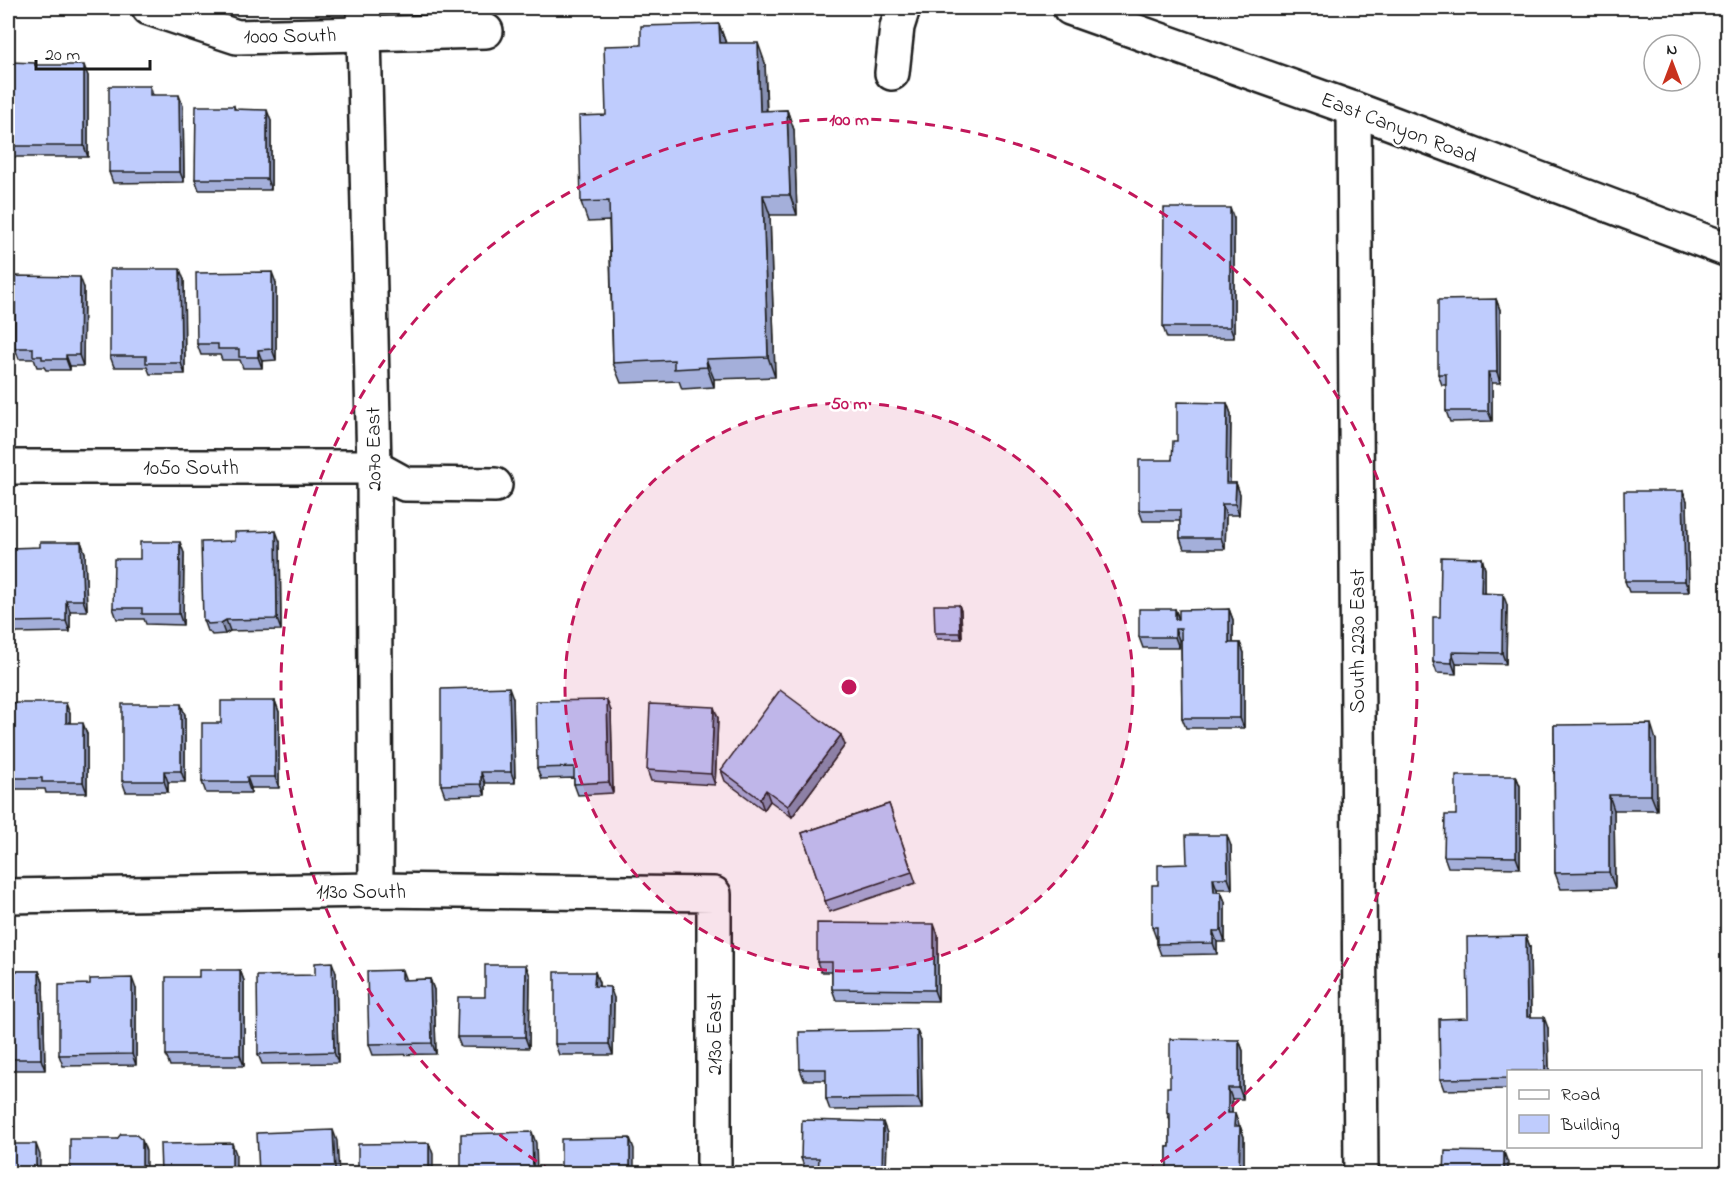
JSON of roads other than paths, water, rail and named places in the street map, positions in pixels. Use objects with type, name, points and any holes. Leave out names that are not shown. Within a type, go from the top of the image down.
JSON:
[{"type":"street","name":"1000 South","points":[[149,8],[237,37],[364,21],[486,31]]},
{"type":"street","points":[[892,73],[897,27],[903,8]]},
{"type":"street","name":"East Canyon Road","points":[[1070,8],[1354,109],[1728,250]]},
{"type":"street","name":"2070 East","points":[[364,21],[374,467],[376,891]]},
{"type":"street","name":"South 2230 East","points":[[1354,109],[1361,1173]]},
{"type":"street","name":"1050 South","points":[[8,467],[374,467]]},
{"type":"street","points":[[374,467],[405,484],[495,485]]},
{"type":"street","name":"1130 South","points":[[8,896],[376,891],[714,894]]},
{"type":"street","name":"2130 East","points":[[714,894],[714,1173]]}]
